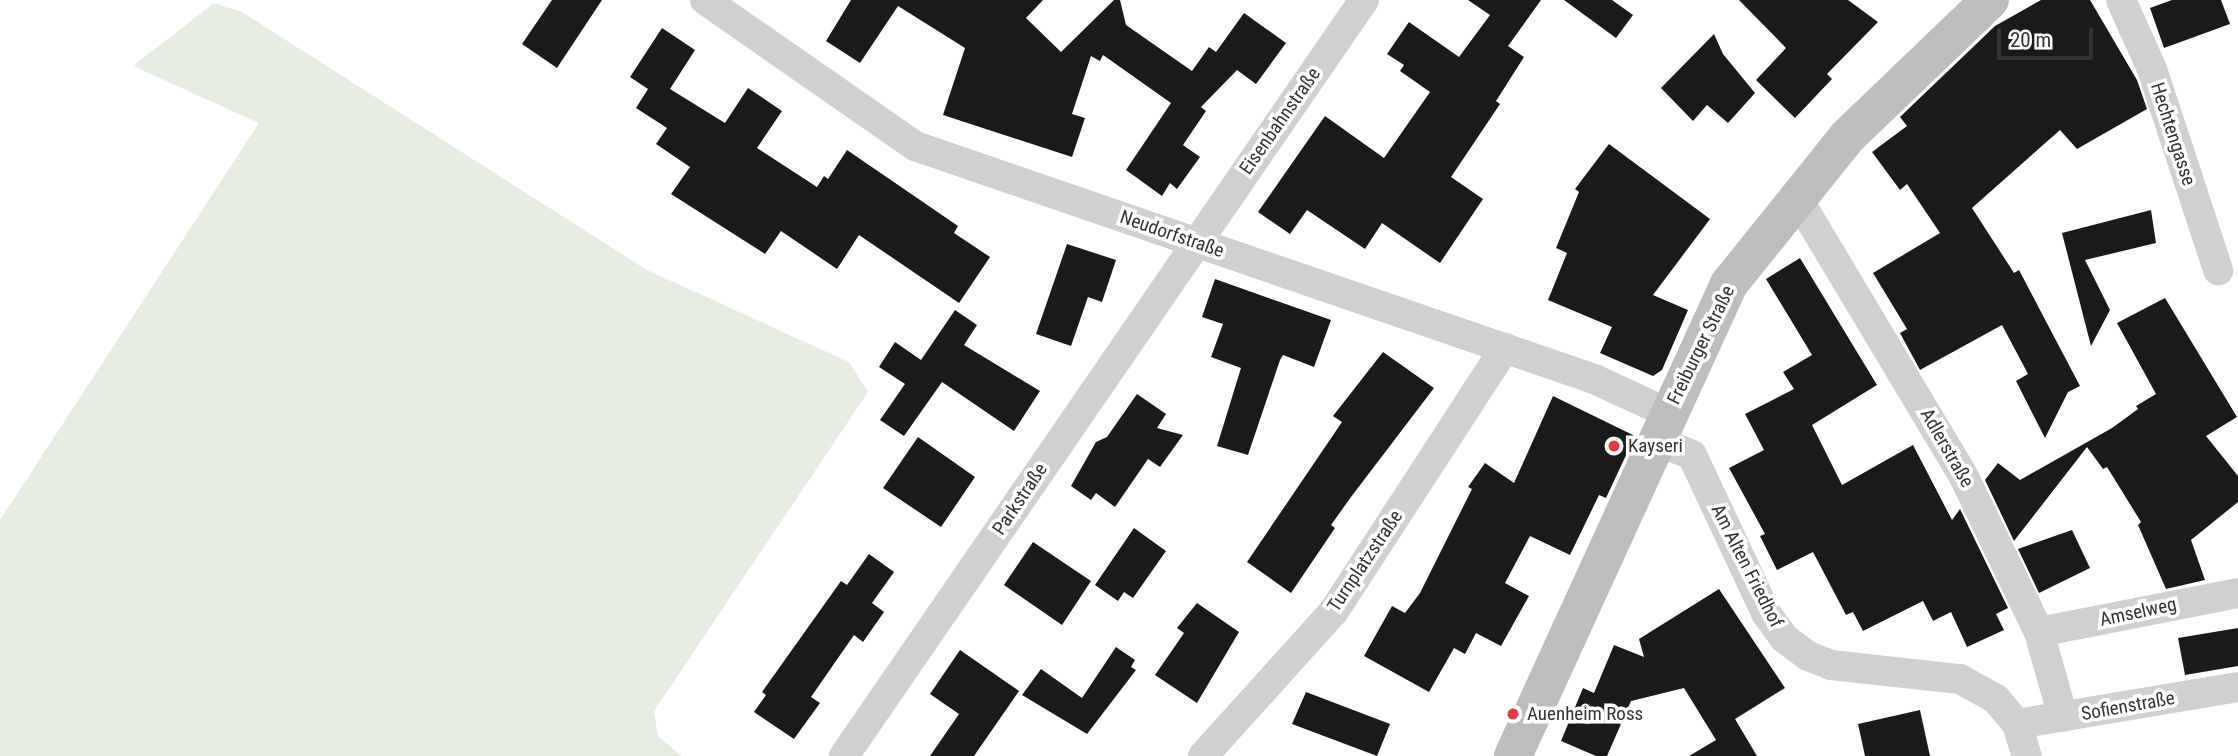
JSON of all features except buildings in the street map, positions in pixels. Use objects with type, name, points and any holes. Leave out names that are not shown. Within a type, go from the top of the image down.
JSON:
[{"type":"street","name":"Neudorfstraße","points":[[705,0],[915,146],[1594,379],[1661,427]]},
{"type":"street","name":"Eisenbahnstraße","points":[[1197,242],[1364,0]]},
{"type":"street","name":"Freiburger Straße","points":[[1513,756],[1661,427],[1729,284],[1796,196],[1847,137],[1990,0]]},
{"type":"street","name":"Hechtengasse","points":[[2121,0],[2152,69],[2218,270]]},
{"type":"street","name":"Adlerstraße","points":[[1796,196],[1964,477],[2039,632],[2063,717]]},
{"type":"street","name":"Parkstraße","points":[[844,756],[1197,242]]},
{"type":"street","name":"Turnplatzstraße","points":[[1203,756],[1334,611],[1505,348]]},
{"type":"street","name":"Am Alten Friedhof","points":[[1661,427],[1692,455],[1766,613],[1784,638],[1808,656],[1832,665],[1960,678],[1996,699],[2018,724],[2026,756]]},
{"type":"street","name":"Amselweg","points":[[2039,632],[2238,593]]},
{"type":"street","name":"Sofienstraße","points":[[2018,724],[2238,687]]},
{"type":"shaded area","points":[[214,3],[242,12],[647,270],[849,362],[868,392],[654,711],[658,736],[682,756],[0,756],[0,520],[259,123],[133,66]]},
{"type":"place","name":"Kayseri","points":[[1614,446]]},
{"type":"place","name":"Auenheim Ross","points":[[1513,714]]}]
